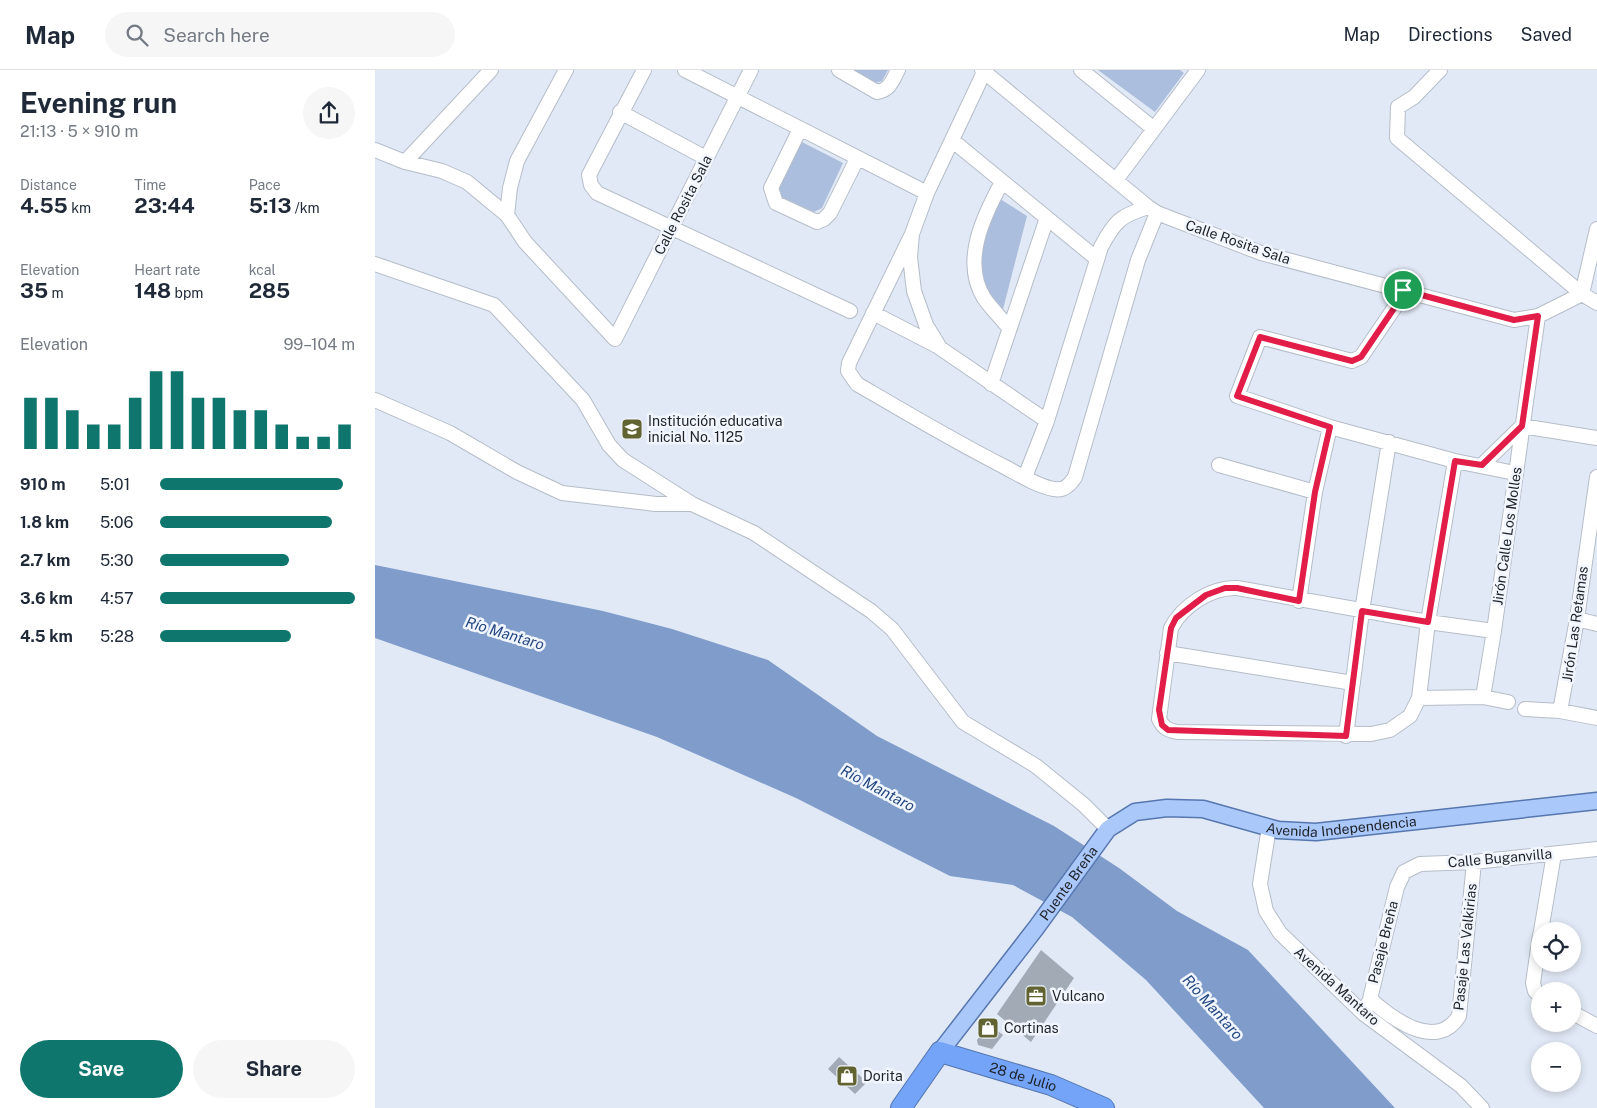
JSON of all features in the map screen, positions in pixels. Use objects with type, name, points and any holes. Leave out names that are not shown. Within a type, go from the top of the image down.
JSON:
[{"type":"highway","points":[[901,1108],[940,1052]]},
{"type":"highway","name":"28 de Julio","points":[[940,1052],[1051,1085],[1104,1108]]},
{"type":"main road","name":"Avenida Independencia","points":[[1104,834],[1135,812],[1167,808],[1203,809],[1269,827],[1315,832],[1596,800]]},
{"type":"main road","name":"Puente Breña","points":[[940,1052],[1036,928],[1104,834]]},
{"type":"street","points":[[405,162],[491,70]]},
{"type":"street","points":[[507,215],[510,188],[517,161],[566,70]]},
{"type":"street","points":[[644,70],[620,112],[589,175],[591,185],[597,193],[672,226],[850,311]]},
{"type":"street","points":[[685,70],[927,193]]},
{"type":"street","name":"Calle Rosita Sala","points":[[507,215],[525,242],[615,339],[751,70]]},
{"type":"street","points":[[839,70],[877,92],[885,91],[890,86],[897,70]]},
{"type":"street","points":[[1081,70],[1154,129]]},
{"type":"street","points":[[1116,180],[1197,70]]},
{"type":"street","points":[[1440,70],[1414,97],[1398,107],[1397,138],[1582,294],[1597,303]]},
{"type":"street","points":[[984,71],[962,116],[953,141],[927,193],[912,234],[849,363],[848,371],[857,384],[968,448],[1025,477],[1054,490],[1063,489],[1071,484],[1075,477],[1153,210],[1126,214],[1115,223],[1101,247],[1047,421],[1025,477]]},
{"type":"street","name":"Calle Rosita Sala","points":[[984,71],[1153,210],[1261,253],[1514,320],[1538,316],[1582,294]]},
{"type":"street","points":[[620,112],[706,158]]},
{"type":"street","points":[[800,129],[771,188],[772,196],[776,203],[817,222],[825,219],[830,213],[857,159]]},
{"type":"street","points":[[953,141],[1097,259]]},
{"type":"street","points":[[375,150],[405,162],[442,171],[467,182],[507,215]]},
{"type":"street","points":[[1003,182],[989,206],[977,239],[974,257],[975,276],[983,297],[1009,328]]},
{"type":"street","points":[[991,384],[1047,218]]},
{"type":"street","points":[[1582,294],[1597,229]]},
{"type":"street","points":[[912,234],[910,257],[914,291],[926,325],[940,348]]},
{"type":"street","points":[[375,264],[494,305],[583,400],[609,445],[623,460],[692,504],[754,533],[871,611],[892,629],[963,722],[1036,766],[1084,805],[1104,834]]},
{"type":"street","points":[[1403,290],[1399,301],[1361,357],[1352,361],[1260,337],[1237,396],[1330,427],[1455,461],[1515,472]]},
{"type":"street","points":[[1582,294],[1597,294]]},
{"type":"street","points":[[873,313],[940,348],[1047,421]]},
{"type":"street","name":"Jirón Calle Los Molles","points":[[1483,697],[1538,316]]},
{"type":"street","points":[[375,400],[450,433],[517,472],[561,493],[656,504],[692,504]]},
{"type":"street","points":[[1482,465],[1522,426],[1597,438]]},
{"type":"street","points":[[1299,601],[1315,492],[1330,427]]},
{"type":"street","points":[[1346,736],[1362,611],[1389,442]]},
{"type":"street","points":[[1455,461],[1428,622],[1419,698],[1410,716],[1398,726],[1371,734],[1346,736],[1168,730],[1162,725],[1159,710],[1171,628],[1176,618],[1215,590],[1237,588],[1299,601],[1428,622],[1494,630]]},
{"type":"street","points":[[1219,465],[1315,492]]},
{"type":"street","name":"Jirón Las Retamas","points":[[1560,711],[1592,530],[1597,477]]},
{"type":"street","points":[[1577,620],[1597,624]]},
{"type":"street","points":[[1167,653],[1353,683]]},
{"type":"street","points":[[1419,698],[1483,697],[1508,702]]},
{"type":"street","points":[[1525,709],[1560,711],[1597,718]]},
{"type":"street","name":"Avenida Mantaro","points":[[1269,827],[1260,884],[1266,910],[1280,934],[1364,1014],[1461,1086],[1482,1108]]},
{"type":"street","name":"Calle Buganvilla","points":[[1404,872],[1421,864],[1474,862],[1597,849]]},
{"type":"street","points":[[1542,922],[1553,854]]},
{"type":"street","name":"Pasaje Las Valkirias","points":[[1370,999],[1388,1015],[1415,1028],[1437,1032],[1447,1030],[1454,1025],[1459,1016],[1474,862]]},
{"type":"street","name":"Pasaje Breña","points":[[1364,1014],[1370,999],[1397,886],[1404,872]]},
{"type":"street","points":[[1581,1017],[1597,1026]]},
{"type":"shaded area","points":[[848,70],[888,70],[882,81],[875,83]]},
{"type":"shaded area","points":[[1098,70],[1180,70],[1184,73],[1155,112]]},
{"type":"shaded area","points":[[800,141],[843,163],[822,208],[814,212],[779,196],[775,188]]},
{"type":"shaded area","points":[[997,197],[1027,216],[1001,317],[984,293],[978,243]]},
{"type":"water","name":"Río Mantaro","points":[[375,565],[603,611],[672,629],[768,660],[877,736],[1054,826],[1119,868],[1177,911],[1248,950],[1395,1108],[1264,1108],[1146,980],[1072,917],[1013,885],[950,876],[796,798],[657,737],[375,638]]},
{"type":"building","name":"Vulcano","points":[[1041,950],[1074,978],[1031,1042],[997,1014]]},
{"type":"building","points":[[989,1024],[1003,1035],[992,1049],[978,1045],[977,1040]]},
{"type":"building","name":"Dorita","points":[[839,1057],[867,1082],[855,1094],[828,1069]]},
{"type":"place","name":"Institución educativa inicial No. 1125","points":[[632,429]]},
{"type":"place","name":"Vulcano","points":[[1036,996]]},
{"type":"place","name":"Cortinas","points":[[988,1028]]},
{"type":"place","name":"Dorita","points":[[847,1076]]},
{"type":"route","points":[[1403,290],[1514,320],[1538,316],[1522,426],[1482,465],[1455,461],[1428,622],[1362,611],[1346,736],[1177,732],[1168,730],[1159,719],[1159,710],[1171,628],[1176,618],[1206,595],[1215,590],[1225,588],[1237,588],[1299,601],[1315,492],[1330,427],[1237,396],[1260,337],[1352,361],[1361,357],[1399,301],[1403,290]]}]
